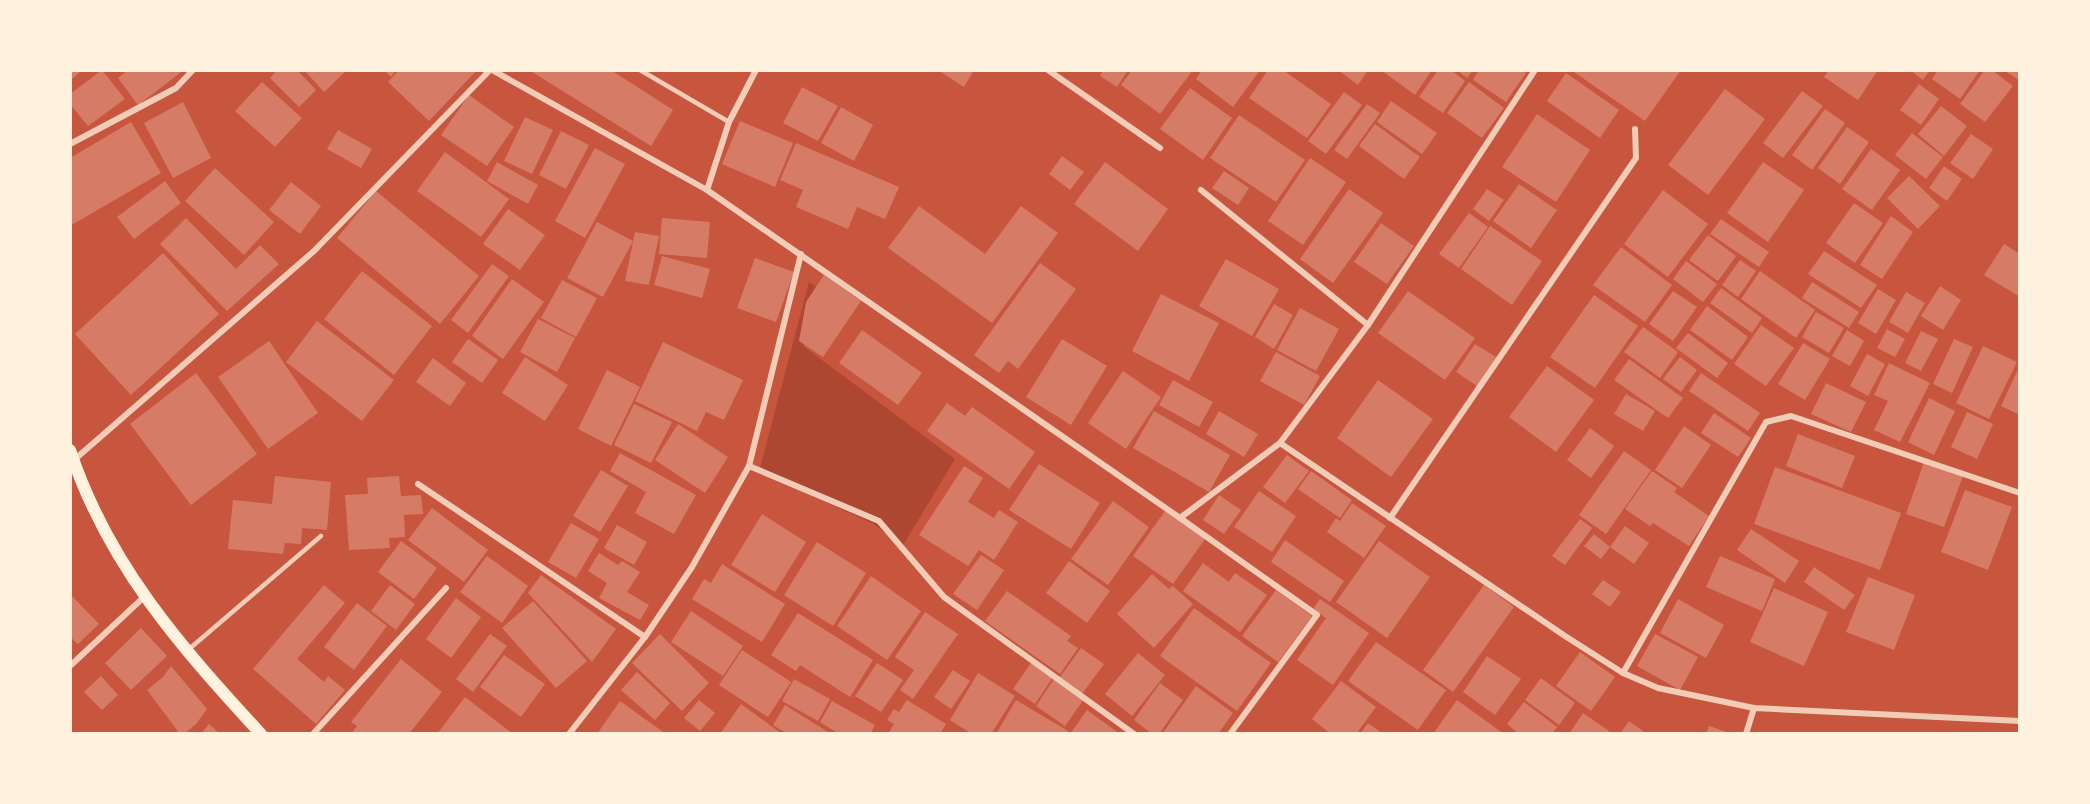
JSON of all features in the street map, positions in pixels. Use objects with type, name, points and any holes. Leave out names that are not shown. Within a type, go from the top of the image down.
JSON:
[{"type":"main road","points":[[72,455],[100,524],[144,597],[186,651],[261,734]]},
{"type":"street","points":[[70,144],[176,88],[194,70]]},
{"type":"street","points":[[72,455],[314,251],[491,70],[707,190],[1317,615],[1230,734]]},
{"type":"street","points":[[707,190],[729,122],[756,70]]},
{"type":"street","points":[[1048,70],[1160,148]]},
{"type":"street","points":[[1180,518],[1280,443],[1368,325],[1535,70]]},
{"type":"street","points":[[1390,518],[1636,158],[1635,129]]},
{"type":"street","points":[[1201,190],[1368,325]]},
{"type":"street","points":[[569,734],[645,637],[692,567],[750,466],[801,254]]},
{"type":"street","points":[[1623,673],[1766,422],[1791,416],[2019,493]]},
{"type":"street","points":[[1280,443],[1623,673],[1658,688],[1754,708],[2019,721]]},
{"type":"street","points":[[750,466],[879,521],[944,597],[1134,734]]},
{"type":"street","points":[[418,484],[645,637]]},
{"type":"street","points":[[313,734],[446,588]]},
{"type":"street","points":[[70,666],[144,597]]},
{"type":"street","points":[[1746,734],[1754,708]]},
{"type":"lane","points":[[640,70],[729,122]]},
{"type":"lane","points":[[186,651],[321,536]]},
{"type":"shaded area","points":[[809,282],[829,295],[803,346],[955,459],[902,547],[874,524],[759,472]]},
{"type":"building","points":[[70,70],[82,70],[70,81]]},
{"type":"building","points":[[102,70],[125,99],[88,126],[70,104],[70,94]]},
{"type":"building","points":[[128,70],[184,70],[138,105],[118,78]]},
{"type":"building","points":[[277,70],[297,70],[316,90],[299,107],[270,78]]},
{"type":"building","points":[[304,70],[347,70],[324,92]]},
{"type":"building","points":[[384,70],[396,70],[391,77]]},
{"type":"building","points":[[399,70],[477,70],[429,121],[388,82]]},
{"type":"building","points":[[529,70],[611,70],[673,110],[651,146]]},
{"type":"building","points":[[938,70],[974,70],[964,87]]},
{"type":"building","points":[[1103,70],[1128,70],[1117,87],[1100,76]]},
{"type":"building","points":[[1132,70],[1193,70],[1160,114],[1121,85]]},
{"type":"building","points":[[1202,70],[1260,70],[1233,107],[1196,79]]},
{"type":"building","points":[[1268,70],[1283,70],[1331,104],[1307,138],[1249,98]]},
{"type":"building","points":[[1338,70],[1368,70],[1358,85]]},
{"type":"building","points":[[1381,70],[1432,70],[1415,95]]},
{"type":"building","points":[[1438,70],[1451,70],[1465,81],[1443,113],[1419,97]]},
{"type":"building","points":[[1457,70],[1473,70],[1467,78]]},
{"type":"building","points":[[1479,70],[1522,70],[1526,73],[1506,102],[1473,80]]},
{"type":"building","points":[[1571,70],[1681,70],[1645,121]]},
{"type":"building","points":[[1829,70],[1878,70],[1858,100],[1824,77]]},
{"type":"building","points":[[1910,70],[1930,70],[1923,80]]},
{"type":"building","points":[[1938,70],[1980,70],[1960,99],[1932,79]]},
{"type":"building","points":[[1985,70],[1992,70],[2013,86],[1985,122],[1960,104]]},
{"type":"building","points":[[2004,70],[2020,70],[2020,81]]},
{"type":"building","points":[[1566,73],[1619,110],[1600,138],[1547,101]]},
{"type":"building","points":[[262,82],[302,118],[275,147],[235,111]]},
{"type":"building","points":[[1469,82],[1504,108],[1482,138],[1447,113]]},
{"type":"building","points":[[1919,84],[1939,99],[1921,125],[1900,110]]},
{"type":"building","points":[[802,87],[838,106],[818,141],[783,123]]},
{"type":"building","points":[[1190,88],[1232,118],[1203,160],[1160,129]]},
{"type":"building","points":[[1725,89],[1765,119],[1708,195],[1668,165]]},
{"type":"building","points":[[1802,91],[1823,106],[1783,158],[1763,143]]},
{"type":"building","points":[[1344,92],[1362,105],[1326,154],[1308,141]]},
{"type":"building","points":[[469,95],[514,127],[487,166],[441,135]]},
{"type":"building","points":[[1391,101],[1437,133],[1422,154],[1377,122]]},
{"type":"building","points":[[183,102],[211,158],[173,178],[144,123]]},
{"type":"building","points":[[1367,104],[1380,113],[1347,159],[1334,150]]},
{"type":"building","points":[[1941,106],[1967,126],[1944,156],[1918,134]]},
{"type":"building","points":[[841,107],[873,125],[854,161],[821,143]]},
{"type":"building","points":[[1825,109],[1845,123],[1812,170],[1792,155]]},
{"type":"building","points":[[1537,114],[1590,150],[1556,202],[1502,167]]},
{"type":"building","points":[[1239,115],[1305,160],[1276,202],[1210,158]]},
{"type":"building","points":[[525,117],[553,130],[532,174],[504,161]]},
{"type":"building","points":[[740,121],[793,143],[775,187],[722,164]]},
{"type":"building","points":[[131,122],[161,173],[70,226],[70,158]]},
{"type":"building","points":[[1375,124],[1420,157],[1404,179],[1359,146]]},
{"type":"building","points":[[1847,127],[1869,142],[1840,184],[1818,168]]},
{"type":"building","points":[[338,130],[372,149],[361,168],[327,149]]},
{"type":"building","points":[[561,131],[589,145],[566,189],[539,175]]},
{"type":"building","points":[[1912,133],[1943,157],[1926,179],[1895,155]]},
{"type":"building","points":[[1971,134],[1993,149],[1973,179],[1950,163]]},
{"type":"building","points":[[796,143],[899,187],[885,219],[857,207],[848,229],[796,207],[803,190],[780,180]]},
{"type":"building","points":[[595,148],[625,164],[585,238],[555,221]]},
{"type":"building","points":[[1871,149],[1900,170],[1872,210],[1842,189]]},
{"type":"building","points":[[445,152],[509,199],[481,237],[417,191]]},
{"type":"building","points":[[1062,156],[1084,172],[1070,190],[1049,174]]},
{"type":"building","points":[[1310,158],[1346,182],[1303,245],[1268,221]]},
{"type":"building","points":[[497,162],[538,185],[528,204],[487,181]]},
{"type":"building","points":[[1105,162],[1168,209],[1138,251],[1074,204]]},
{"type":"building","points":[[1763,162],[1804,190],[1768,242],[1727,213]]},
{"type":"building","points":[[1944,166],[1962,179],[1947,201],[1929,188]]},
{"type":"building","points":[[215,168],[274,222],[244,255],[185,201]]},
{"type":"building","points":[[1224,171],[1249,188],[1238,205],[1212,188]]},
{"type":"building","points":[[1909,176],[1940,206],[1918,229],[1887,198]]},
{"type":"building","points":[[165,181],[181,203],[134,239],[117,217]]},
{"type":"building","points":[[291,182],[321,206],[300,234],[269,210]]},
{"type":"building","points":[[1519,184],[1557,210],[1531,248],[1493,221]]},
{"type":"building","points":[[1349,189],[1383,213],[1333,283],[1300,259]]},
{"type":"building","points":[[1487,189],[1504,200],[1489,221],[1473,209]]},
{"type":"building","points":[[1663,190],[1708,224],[1668,277],[1624,244]]},
{"type":"building","points":[[376,191],[479,276],[440,324],[337,238]]},
{"type":"building","points":[[1854,203],[1883,223],[1855,263],[1826,243]]},
{"type":"building","points":[[919,206],[985,254],[1021,206],[1058,233],[992,323],[888,248]]},
{"type":"building","points":[[508,209],[545,235],[520,270],[483,244]]},
{"type":"building","points":[[1469,213],[1488,227],[1459,268],[1439,254]]},
{"type":"building","points":[[1891,216],[1913,232],[1882,279],[1860,265]]},
{"type":"building","points":[[186,218],[236,269],[260,245],[279,264],[227,311],[160,244]]},
{"type":"building","points":[[662,218],[710,222],[707,258],[659,254]]},
{"type":"building","points":[[1721,219],[1769,252],[1759,267],[1710,234]]},
{"type":"building","points":[[597,222],[633,241],[603,297],[567,278]]},
{"type":"building","points":[[1381,223],[1414,246],[1387,284],[1354,262]]},
{"type":"building","points":[[1490,226],[1542,261],[1512,305],[1461,269]]},
{"type":"building","points":[[635,232],[659,236],[649,285],[625,281]]},
{"type":"building","points":[[1708,235],[1736,256],[1718,281],[1689,260]]},
{"type":"building","points":[[2004,244],[2020,254],[2020,297],[1984,275]]},
{"type":"building","points":[[1621,247],[1672,285],[1645,322],[1593,285]]},
{"type":"building","points":[[1824,251],[1877,285],[1861,308],[1808,274]]},
{"type":"building","points":[[163,253],[219,314],[131,395],[75,334]]},
{"type":"building","points":[[662,256],[710,269],[702,298],[654,285]]},
{"type":"building","points":[[755,258],[794,272],[776,322],[737,308]]},
{"type":"building","points":[[1226,259],[1279,289],[1252,336],[1199,306]]},
{"type":"building","points":[[1740,260],[1756,271],[1738,297],[1722,285]]},
{"type":"building","points":[[1686,261],[1717,284],[1703,302],[1673,279]]},
{"type":"building","points":[[1040,263],[1076,289],[1018,369],[1008,361],[999,373],[974,355]]},
{"type":"building","points":[[492,264],[509,276],[468,333],[451,320]]},
{"type":"building","points":[[362,271],[432,326],[394,375],[324,319]]},
{"type":"building","points":[[1760,271],[1815,310],[1796,338],[1741,299]]},
{"type":"building","points":[[824,275],[861,301],[823,357],[799,341],[806,302]]},
{"type":"building","points":[[512,279],[544,302],[503,359],[472,336]]},
{"type":"building","points":[[562,280],[597,298],[576,337],[541,318]]},
{"type":"building","points":[[1812,282],[1859,312],[1849,328],[1802,298]]},
{"type":"building","points":[[1940,286],[1961,300],[1943,330],[1921,316]]},
{"type":"building","points":[[1721,288],[1762,318],[1752,333],[1710,303]]},
{"type":"building","points":[[1878,289],[1896,300],[1876,334],[1858,323]]},
{"type":"building","points":[[1408,291],[1475,338],[1445,380],[1378,333]]},
{"type":"building","points":[[1673,291],[1697,307],[1673,341],[1649,324]]},
{"type":"building","points":[[1906,292],[1925,303],[1908,333],[1889,322]]},
{"type":"building","points":[[1161,294],[1219,323],[1189,381],[1132,351]]},
{"type":"building","points":[[1594,295],[1638,326],[1595,388],[1550,357]]},
{"type":"building","points":[[1274,304],[1293,315],[1274,349],[1255,337]]},
{"type":"building","points":[[1707,306],[1748,337],[1732,360],[1690,330]]},
{"type":"building","points":[[1300,308],[1339,329],[1316,371],[1277,350]]},
{"type":"building","points":[[1816,312],[1844,328],[1829,353],[1802,337]]},
{"type":"building","points":[[538,319],[575,338],[557,372],[520,352]]},
{"type":"building","points":[[317,321],[394,380],[362,421],[286,362]]},
{"type":"building","points":[[1761,325],[1794,348],[1766,386],[1734,364]]},
{"type":"building","points":[[1643,327],[1678,352],[1660,378],[1624,352]]},
{"type":"building","points":[[1887,329],[1905,339],[1895,357],[1877,348]]},
{"type":"building","points":[[862,330],[922,373],[898,405],[839,363]]},
{"type":"building","points":[[1847,330],[1864,341],[1850,366],[1832,356]]},
{"type":"building","points":[[1921,331],[1938,339],[1921,371],[1905,363]]},
{"type":"building","points":[[1688,333],[1728,363],[1717,378],[1676,348]]},
{"type":"building","points":[[468,339],[498,360],[482,383],[452,362]]},
{"type":"building","points":[[1062,339],[1107,366],[1071,425],[1026,397]]},
{"type":"building","points":[[1954,339],[1973,347],[1952,393],[1933,384]]},
{"type":"building","points":[[269,341],[318,413],[268,449],[218,377]]},
{"type":"building","points":[[663,342],[743,380],[724,420],[706,412],[697,431],[635,401]]},
{"type":"building","points":[[1803,343],[1830,359],[1805,400],[1778,384]]},
{"type":"building","points":[[1475,344],[1496,357],[1477,386],[1456,372]]},
{"type":"building","points":[[1983,346],[2017,362],[1989,419],[1956,403]]},
{"type":"building","points":[[1276,352],[1320,376],[1304,405],[1260,381]]},
{"type":"building","points":[[1867,354],[1885,364],[1868,396],[1850,386]]},
{"type":"building","points":[[525,357],[568,385],[545,421],[502,393]]},
{"type":"building","points":[[1680,357],[1697,370],[1681,392],[1663,379]]},
{"type":"building","points":[[433,358],[466,383],[450,406],[416,382]]},
{"type":"building","points":[[1629,359],[1683,398],[1668,418],[1614,380]]},
{"type":"building","points":[[1889,363],[1930,383],[1900,442],[1874,430],[1888,401],[1874,395]]},
{"type":"building","points":[[2020,365],[2020,415],[2001,406]]},
{"type":"building","points":[[1547,366],[1594,400],[1556,452],[1509,417]]},
{"type":"building","points":[[607,370],[640,387],[611,446],[578,429]]},
{"type":"building","points":[[1123,371],[1161,397],[1126,449],[1088,423]]},
{"type":"building","points":[[196,373],[257,454],[191,505],[130,424]]},
{"type":"building","points":[[1701,373],[1760,413],[1748,431],[1689,391]]},
{"type":"building","points":[[1173,380],[1213,402],[1199,427],[1159,405]]},
{"type":"building","points":[[1378,380],[1433,419],[1391,477],[1337,438]]},
{"type":"building","points":[[1826,383],[1866,402],[1851,432],[1811,414]]},
{"type":"building","points":[[1626,394],[1655,411],[1643,431],[1614,414]]},
{"type":"building","points":[[1929,398],[1955,411],[1934,455],[1908,442]]},
{"type":"building","points":[[947,403],[965,416],[972,407],[1035,452],[1009,489],[927,431]]},
{"type":"building","points":[[634,404],[672,422],[651,463],[614,445]]},
{"type":"building","points":[[1154,411],[1230,455],[1209,492],[1133,448]]},
{"type":"building","points":[[1219,411],[1258,434],[1244,457],[1206,434]]},
{"type":"building","points":[[1967,412],[1993,424],[1977,459],[1951,447]]},
{"type":"building","points":[[1714,413],[1751,438],[1738,457],[1701,433]]},
{"type":"building","points":[[678,424],[728,457],[705,493],[655,460]]},
{"type":"building","points":[[1684,426],[1711,445],[1682,488],[1655,470]]},
{"type":"building","points":[[1590,428],[1614,446],[1591,478],[1567,460]]},
{"type":"building","points":[[1798,434],[1855,456],[1842,488],[1786,466]]},
{"type":"building","points":[[1624,451],[1651,470],[1606,534],[1579,515]]},
{"type":"building","points":[[620,453],[696,495],[674,534],[635,513],[646,492],[610,471]]},
{"type":"building","points":[[1287,455],[1309,471],[1285,503],[1263,487]]},
{"type":"building","points":[[1924,462],[1963,476],[1944,527],[1906,514]]},
{"type":"building","points":[[1039,464],[1100,503],[1071,549],[1009,510]]},
{"type":"building","points":[[964,466],[983,478],[968,502],[994,518],[999,510],[1018,522],[994,560],[979,550],[968,566],[919,535]]},
{"type":"building","points":[[1775,467],[1901,513],[1880,570],[1754,524]]},
{"type":"building","points":[[601,470],[628,486],[600,532],[573,516]]},
{"type":"building","points":[[1311,471],[1352,500],[1340,518],[1298,489]]},
{"type":"building","points":[[1652,471],[1677,488],[1674,492],[1709,516],[1689,546],[1653,523],[1650,526],[1625,509]]},
{"type":"building","points":[[275,476],[331,482],[327,530],[302,528],[301,544],[285,543],[283,554],[228,549],[233,500],[272,504]]},
{"type":"building","points":[[399,476],[401,496],[421,495],[423,514],[404,515],[405,537],[389,538],[390,548],[349,550],[345,495],[368,494],[367,478]]},
{"type":"building","points":[[1965,490],[2012,507],[1988,570],[1941,552]]},
{"type":"building","points":[[1259,491],[1296,516],[1272,552],[1234,527]]},
{"type":"building","points":[[1219,495],[1241,510],[1224,534],[1203,520]]},
{"type":"building","points":[[1113,501],[1149,527],[1108,585],[1071,559]]},
{"type":"building","points":[[1352,503],[1386,526],[1364,558],[1327,532],[1336,518],[1340,521]]},
{"type":"building","points":[[432,508],[488,550],[464,582],[408,540]]},
{"type":"building","points":[[1165,511],[1205,539],[1173,584],[1133,556]]},
{"type":"building","points":[[762,514],[806,542],[775,592],[731,565]]},
{"type":"building","points":[[1580,519],[1592,528],[1565,565],[1552,556]]},
{"type":"building","points":[[571,523],[599,539],[576,578],[548,562]]},
{"type":"building","points":[[617,525],[647,542],[634,565],[604,548]]},
{"type":"building","points":[[1625,526],[1649,543],[1634,564],[1610,547]]},
{"type":"building","points":[[1751,529],[1799,561],[1785,583],[1737,550]]},
{"type":"building","points":[[1594,534],[1610,547],[1601,559],[1584,546]]},
{"type":"building","points":[[1285,540],[1344,581],[1330,602],[1271,562]]},
{"type":"building","points":[[401,541],[437,568],[414,599],[378,572]]},
{"type":"building","points":[[1379,541],[1430,577],[1387,638],[1336,602]]},
{"type":"building","points":[[817,542],[866,573],[833,626],[784,595]]},
{"type":"building","points":[[599,553],[618,565],[622,561],[640,572],[627,592],[649,605],[640,620],[599,598],[607,583],[588,571]]},
{"type":"building","points":[[981,555],[1004,570],[977,610],[953,594]]},
{"type":"building","points":[[487,556],[528,586],[502,623],[460,592]]},
{"type":"building","points":[[1720,556],[1775,579],[1762,611],[1706,587]]},
{"type":"building","points":[[1069,561],[1110,591],[1087,623],[1046,593]]},
{"type":"building","points":[[1203,563],[1229,582],[1235,573],[1267,595],[1240,632],[1183,591]]},
{"type":"building","points":[[722,564],[785,604],[762,642],[692,599],[704,579],[711,583]]},
{"type":"building","points":[[1814,567],[1855,595],[1844,610],[1804,582]]},
{"type":"building","points":[[1152,574],[1169,589],[1173,586],[1193,604],[1154,648],[1117,614]]},
{"type":"building","points":[[541,575],[616,629],[592,662],[528,593]]},
{"type":"building","points":[[871,576],[921,611],[887,660],[837,626]]},
{"type":"building","points":[[1868,577],[1915,595],[1894,650],[1846,632]]},
{"type":"building","points":[[1603,580],[1621,592],[1610,607],[1592,594]]},
{"type":"building","points":[[324,585],[345,603],[297,659],[324,682],[328,676],[345,690],[316,724],[253,669]]},
{"type":"building","points":[[390,585],[415,604],[396,630],[371,611]]},
{"type":"building","points":[[1484,585],[1514,607],[1453,692],[1423,670]]},
{"type":"building","points":[[1774,588],[1828,612],[1804,666],[1750,642]]},
{"type":"building","points":[[1276,590],[1312,616],[1278,662],[1242,636]]},
{"type":"building","points":[[1007,591],[1071,636],[1067,641],[1078,648],[1060,674],[985,621]]},
{"type":"building","points":[[70,594],[99,624],[78,644],[70,637]]},
{"type":"building","points":[[456,598],[481,617],[451,658],[426,639]]},
{"type":"building","points":[[1320,599],[1369,633],[1333,685],[1297,660],[1326,618],[1313,609]]},
{"type":"building","points":[[1678,599],[1724,625],[1706,658],[1660,633]]},
{"type":"building","points":[[533,601],[587,661],[556,688],[502,628]]},
{"type":"building","points":[[357,603],[387,626],[354,670],[324,647]]},
{"type":"building","points":[[1194,608],[1271,663],[1237,711],[1160,656]]},
{"type":"building","points":[[691,611],[743,646],[723,676],[671,642]]},
{"type":"building","points":[[925,612],[958,634],[913,699],[900,690],[914,670],[895,657]]},
{"type":"building","points":[[798,613],[873,660],[850,697],[800,665],[796,671],[771,655]]},
{"type":"building","points":[[141,628],[167,656],[131,690],[105,663]]},
{"type":"building","points":[[490,634],[507,646],[473,692],[456,679]]},
{"type":"building","points":[[660,634],[709,683],[682,711],[632,663]]},
{"type":"building","points":[[1655,634],[1698,657],[1680,690],[1637,666]]},
{"type":"building","points":[[1376,642],[1446,690],[1418,730],[1348,681]]},
{"type":"building","points":[[1081,648],[1104,664],[1082,694],[1060,677]]},
{"type":"building","points":[[742,650],[791,682],[768,717],[719,685]]},
{"type":"building","points":[[1580,652],[1615,677],[1591,711],[1556,686]]},
{"type":"building","points":[[1138,653],[1165,675],[1132,716],[1105,694]]},
{"type":"building","points":[[504,655],[545,684],[521,717],[480,687]]},
{"type":"building","points":[[1487,656],[1521,679],[1495,715],[1463,692]]},
{"type":"building","points":[[401,659],[442,692],[409,734],[351,734],[357,726],[351,722]]},
{"type":"building","points":[[877,663],[903,680],[881,712],[855,696]]},
{"type":"building","points":[[1031,663],[1053,677],[1035,704],[1013,689]]},
{"type":"building","points":[[171,666],[207,709],[196,724],[184,734],[180,734],[147,690],[163,677]]},
{"type":"building","points":[[953,670],[970,681],[951,709],[934,697]]},
{"type":"building","points":[[637,672],[670,703],[655,720],[621,690]]},
{"type":"building","points":[[978,673],[1015,696],[991,734],[972,734],[950,720]]},
{"type":"building","points":[[101,676],[118,695],[102,710],[84,692]]},
{"type":"building","points":[[1541,678],[1575,703],[1559,725],[1525,700]]},
{"type":"building","points":[[794,679],[830,699],[818,721],[782,701]]},
{"type":"building","points":[[1054,679],[1084,699],[1065,726],[1036,706]]},
{"type":"building","points":[[1341,681],[1376,707],[1356,734],[1331,734],[1312,719]]},
{"type":"building","points":[[1160,683],[1183,700],[1159,734],[1152,734],[1134,720]]},
{"type":"building","points":[[1196,686],[1233,713],[1218,734],[1162,734]]},
{"type":"building","points":[[465,697],[513,734],[437,734]]},
{"type":"building","points":[[699,700],[715,713],[700,731],[684,718]]},
{"type":"building","points":[[907,700],[946,724],[940,734],[888,734],[894,724],[887,720],[894,709],[899,712]]},
{"type":"building","points":[[1016,700],[1068,731],[1067,734],[996,734]]},
{"type":"building","points":[[1457,700],[1504,734],[1433,734]]},
{"type":"building","points":[[620,701],[666,734],[597,734]]},
{"type":"building","points":[[832,701],[875,725],[870,734],[839,734],[820,722]]},
{"type":"building","points":[[1524,702],[1557,727],[1552,734],[1519,734],[1507,724]]},
{"type":"building","points":[[741,704],[782,734],[720,734]]},
{"type":"building","points":[[785,705],[831,734],[787,734],[773,725]]},
{"type":"building","points":[[1087,710],[1120,734],[1070,734]]},
{"type":"building","points":[[1583,713],[1609,731],[1607,734],[1569,734]]},
{"type":"building","points":[[1629,721],[1647,734],[1620,734]]},
{"type":"building","points":[[1368,723],[1383,734],[1360,734]]},
{"type":"building","points":[[209,724],[220,734],[201,734]]},
{"type":"building","points":[[1709,726],[1730,733],[1706,734]]}]
